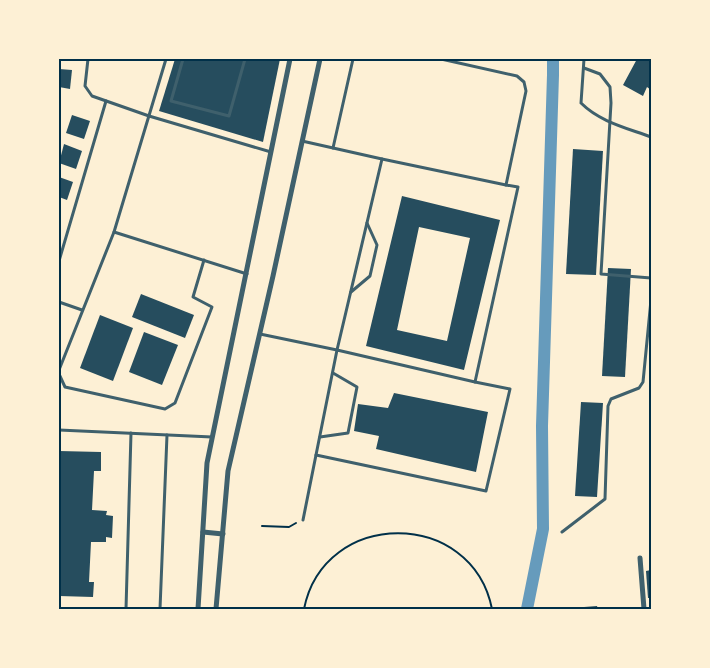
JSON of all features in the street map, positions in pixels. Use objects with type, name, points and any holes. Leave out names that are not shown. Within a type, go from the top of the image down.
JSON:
[{"type":"street","points":[[198,609],[207,463],[290,59]]},
{"type":"street","points":[[216,609],[228,470],[260,334],[320,59]]},
{"type":"street","points":[[203,532],[223,534]]},
{"type":"street","points":[[640,558],[644,609]]},
{"type":"lane","points":[[88,59],[85,86],[92,96],[149,116],[271,152]]},
{"type":"lane","points":[[166,59],[114,232],[59,372],[65,387],[165,408],[175,403],[212,307],[193,297],[204,260]]},
{"type":"lane","points":[[183,59],[171,101],[228,116],[245,59]]},
{"type":"lane","points":[[333,148],[353,59]]},
{"type":"lane","points":[[441,59],[518,76],[524,82],[526,92],[506,185]]},
{"type":"lane","points":[[584,59],[581,103],[587,110],[609,122],[651,136]]},
{"type":"lane","points":[[584,68],[600,74],[610,87],[611,103],[601,274],[651,278]]},
{"type":"lane","points":[[59,261],[106,101]]},
{"type":"lane","points":[[302,140],[382,160],[518,188],[475,382]]},
{"type":"lane","points":[[303,520],[337,350],[382,160]]},
{"type":"lane","points":[[351,292],[370,276],[377,245],[367,222]]},
{"type":"lane","points":[[114,232],[247,274]]},
{"type":"lane","points":[[562,532],[605,500],[608,406],[611,399],[639,388],[643,382],[649,347],[651,300]]},
{"type":"lane","points":[[59,302],[82,310]]},
{"type":"lane","points":[[260,334],[510,390],[486,491],[316,455]]},
{"type":"lane","points":[[320,437],[348,433],[357,387],[333,373]]},
{"type":"lane","points":[[59,430],[213,437]]},
{"type":"lane","points":[[126,609],[131,433]]},
{"type":"lane","points":[[160,609],[167,435]]},
{"type":"path","points":[[262,526],[289,527],[303,520]]},
{"type":"path","points":[[304,609],[306,597],[314,581],[323,566],[336,554],[366,537],[402,532],[420,534],[436,540],[451,548],[465,559],[476,572],[492,609]]},
{"type":"building","points":[[175,59],[280,59],[263,142],[159,111]]},
{"type":"building","points":[[637,59],[651,59],[651,90],[647,87],[643,96],[623,85]]},
{"type":"building","points":[[59,69],[72,70],[70,89],[59,87]]},
{"type":"building","points":[[72,115],[90,121],[84,139],[66,133]]},
{"type":"building","points":[[64,144],[82,151],[76,169],[59,163]]},
{"type":"building","points":[[573,149],[603,151],[596,275],[566,274]]},
{"type":"building","points":[[59,177],[73,182],[67,200],[59,197]]},
{"type":"building","points":[[402,196],[500,220],[464,370],[366,346]],"holes":[[[419,227],[470,238],[447,341],[397,330]]]},
{"type":"building","points":[[608,268],[631,269],[625,377],[602,376]]},
{"type":"building","points":[[141,294],[194,315],[185,338],[132,317]]},
{"type":"building","points":[[100,315],[133,328],[113,381],[80,368]]},
{"type":"building","points":[[144,332],[178,345],[162,385],[129,372]]},
{"type":"building","points":[[394,393],[488,412],[476,472],[376,449],[379,436],[354,431],[358,404],[388,408]]},
{"type":"building","points":[[581,402],[603,403],[597,497],[575,496]]},
{"type":"building","points":[[59,451],[101,452],[101,471],[94,471],[92,510],[107,511],[106,515],[113,516],[112,538],[106,537],[106,542],[91,542],[89,582],[94,582],[93,597],[59,596]]},
{"type":"building","points":[[651,570],[651,598],[648,598],[646,571]]},
{"type":"building","points":[[597,606],[598,609],[571,608]]},
{"type":"waterway","points":[[527,609],[543,529],[542,426],[553,59]]}]
